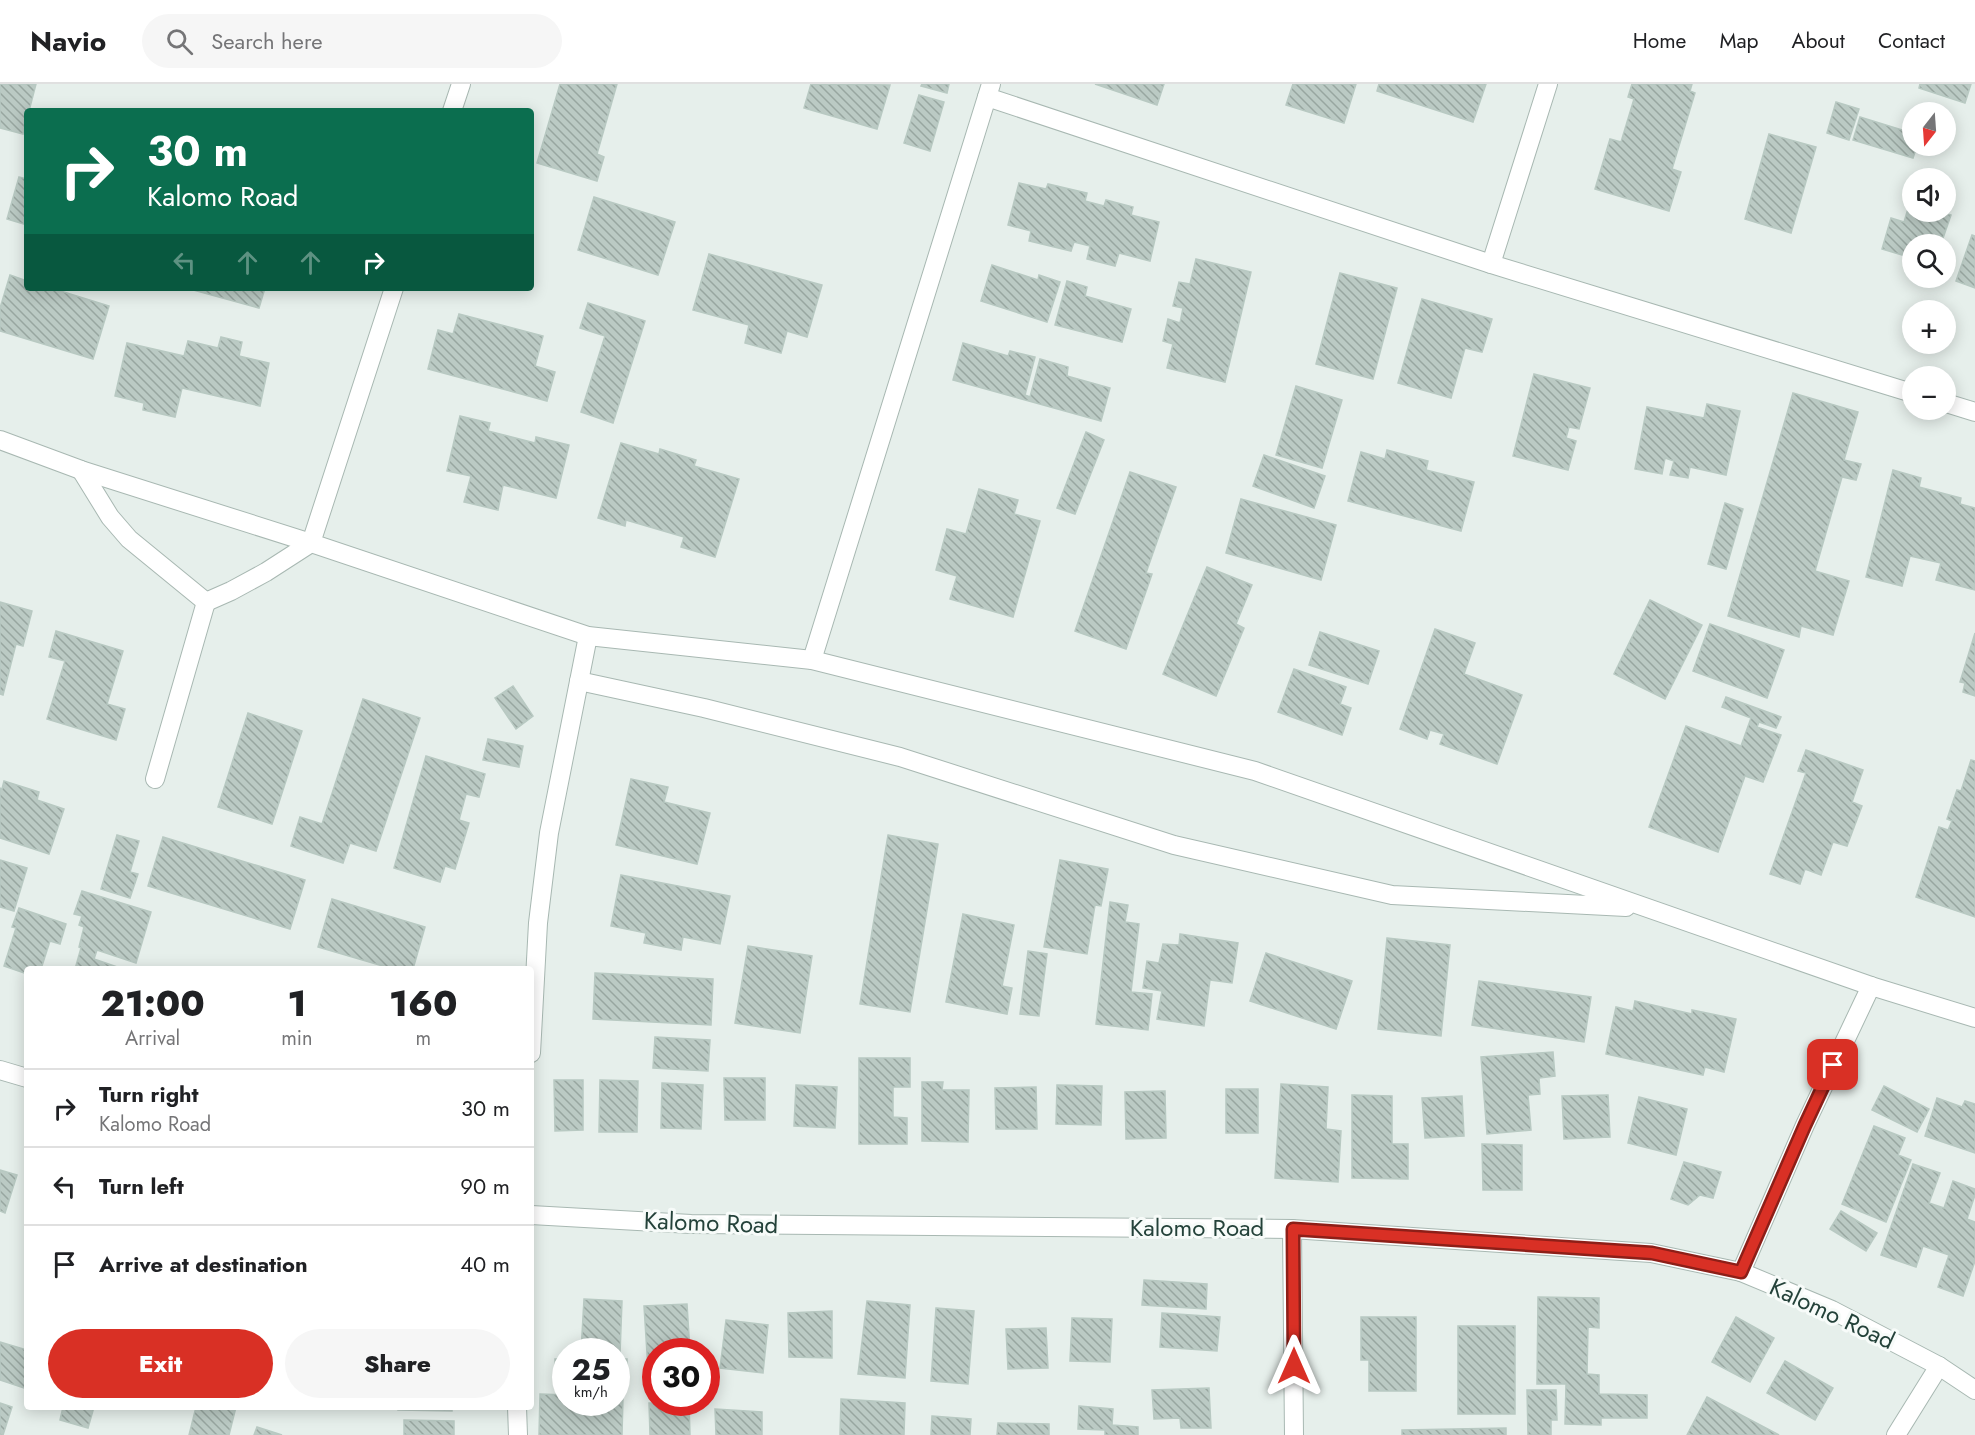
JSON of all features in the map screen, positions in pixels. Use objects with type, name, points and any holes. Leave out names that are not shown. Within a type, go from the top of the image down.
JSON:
[{"type":"street","points":[[453,108],[461,84]]},
{"type":"street","points":[[1491,264],[1548,84]]},
{"type":"street","points":[[812,660],[989,91],[1491,264],[1902,390]]},
{"type":"street","points":[[206,602],[266,572],[311,543],[393,291]]},
{"type":"street","points":[[1956,407],[1975,412]]},
{"type":"street","points":[[0,440],[81,470],[311,543],[588,636],[812,660],[1255,771],[1871,986],[1975,1018]]},
{"type":"street","points":[[81,470],[110,517],[129,539],[206,602]]},
{"type":"street","points":[[155,779],[206,602]]},
{"type":"street","points":[[534,997],[538,923],[549,832],[588,636]]},
{"type":"street","points":[[579,681],[704,708],[900,757],[1174,845],[1392,895],[1646,908]]},
{"type":"street","points":[[1741,1272],[1805,1125],[1871,986]]},
{"type":"street","points":[[0,1070],[24,1077]]},
{"type":"street","name":"Kalomo Road","points":[[534,1215],[691,1224],[1293,1229],[1652,1253],[1741,1272],[1832,1310],[1939,1366],[1975,1390]]},
{"type":"street","points":[[1293,1229],[1294,1435]]},
{"type":"street","points":[[1896,1435],[1939,1366]]},
{"type":"street","points":[[517,1410],[518,1435]]},
{"type":"building","points":[[0,84],[36,84],[30,108],[24,108],[23,134],[0,128]]},
{"type":"building","points":[[560,84],[617,84],[597,154],[604,157],[597,181],[537,163]]},
{"type":"building","points":[[811,84],[890,85],[877,129],[804,108]]},
{"type":"building","points":[[922,84],[949,84],[947,93],[921,86]]},
{"type":"building","points":[[1095,84],[1164,84],[1157,105]]},
{"type":"building","points":[[1293,84],[1356,84],[1344,123],[1286,105]]},
{"type":"building","points":[[1379,84],[1486,84],[1473,122],[1377,91]]},
{"type":"building","points":[[1632,84],[1692,84],[1690,91],[1695,93],[1672,169],[1681,172],[1669,211],[1595,189],[1610,139],[1621,142],[1634,99],[1628,97]]},
{"type":"building","points":[[1920,84],[1971,84],[1965,103],[1919,88]]},
{"type":"building","points":[[919,95],[944,102],[930,151],[904,143]]},
{"type":"building","points":[[1836,102],[1859,109],[1849,140],[1827,133]]},
{"type":"building","points":[[1860,117],[1902,130],[1902,155],[1853,140]]},
{"type":"building","points":[[1769,134],[1816,147],[1791,233],[1745,219]]},
{"type":"building","points":[[19,177],[24,178],[24,224],[7,219]]},
{"type":"building","points":[[1019,183],[1046,189],[1048,184],[1087,193],[1085,201],[1104,206],[1106,200],[1133,207],[1131,215],[1159,222],[1150,261],[1119,253],[1115,266],[1087,259],[1090,246],[1074,242],[1071,251],[1029,241],[1031,231],[1008,225]]},
{"type":"building","points":[[594,197],[675,222],[658,275],[578,250]]},
{"type":"building","points":[[1891,218],[1902,222],[1949,222],[1944,234],[1902,234],[1902,255],[1882,249]]},
{"type":"building","points":[[1972,235],[1975,236],[1975,288],[1956,281]]},
{"type":"building","points":[[709,254],[822,285],[807,337],[787,331],[781,353],[745,343],[749,325],[693,310]]},
{"type":"building","points":[[1196,259],[1251,272],[1225,382],[1167,368],[1173,344],[1163,341],[1168,319],[1180,323],[1183,308],[1173,306],[1179,282],[1190,284]]},
{"type":"building","points":[[992,265],[1038,280],[1039,275],[1060,282],[1047,322],[981,301]]},
{"type":"building","points":[[1340,273],[1397,288],[1373,379],[1316,364]]},
{"type":"building","points":[[10,275],[24,280],[24,291],[61,291],[109,306],[93,359],[0,331],[0,308]]},
{"type":"building","points":[[1067,281],[1087,287],[1085,296],[1131,309],[1122,342],[1055,325]]},
{"type":"building","points":[[197,291],[264,291],[259,308]]},
{"type":"building","points":[[1422,299],[1492,319],[1482,352],[1465,348],[1451,398],[1398,383]]},
{"type":"building","points":[[588,303],[645,321],[613,423],[581,412],[605,336],[580,328]]},
{"type":"building","points":[[459,314],[543,336],[535,366],[555,372],[547,401],[428,369],[438,330],[453,334]]},
{"type":"building","points":[[221,337],[242,342],[239,356],[269,363],[260,406],[182,388],[175,417],[143,410],[144,403],[115,396],[127,343],[184,356],[188,341],[218,348]]},
{"type":"building","points":[[963,343],[1008,356],[1010,351],[1035,357],[1025,395],[1030,397],[1040,359],[1068,367],[1067,376],[1110,388],[1101,421],[953,380]]},
{"type":"building","points":[[1534,374],[1590,388],[1579,429],[1569,427],[1566,438],[1576,441],[1568,470],[1513,456]]},
{"type":"building","points":[[1296,386],[1342,400],[1322,468],[1276,455]]},
{"type":"building","points":[[1793,393],[1858,412],[1844,460],[1861,464],[1856,480],[1842,477],[1815,571],[1849,581],[1833,635],[1801,626],[1799,637],[1728,616]]},
{"type":"building","points":[[1707,404],[1740,411],[1726,475],[1690,467],[1688,478],[1670,475],[1674,461],[1665,458],[1662,474],[1635,469],[1647,407],[1704,418]]},
{"type":"building","points":[[460,416],[490,423],[488,431],[535,443],[536,437],[569,445],[556,498],[503,485],[498,510],[464,502],[471,476],[447,471]]},
{"type":"building","points":[[1086,432],[1104,440],[1075,514],[1057,508]]},
{"type":"building","points":[[621,443],[659,454],[660,449],[696,460],[694,466],[739,479],[715,557],[681,547],[684,537],[626,520],[625,526],[598,518]]},
{"type":"building","points":[[1387,450],[1428,461],[1426,470],[1474,482],[1461,531],[1348,501],[1361,452],[1385,459]]},
{"type":"building","points":[[1264,455],[1325,476],[1314,508],[1253,486]]},
{"type":"building","points":[[1893,470],[1921,478],[1919,487],[1961,498],[1960,504],[1975,508],[1975,590],[1936,580],[1941,563],[1910,556],[1902,586],[1866,577]]},
{"type":"building","points":[[1130,472],[1176,487],[1146,573],[1152,574],[1126,649],[1075,631]]},
{"type":"building","points":[[979,489],[1018,500],[1014,514],[1040,521],[1013,617],[950,599],[957,576],[936,570],[947,529],[966,534]]},
{"type":"building","points":[[1241,499],[1336,525],[1321,580],[1226,553]]},
{"type":"building","points":[[1725,503],[1743,509],[1726,569],[1708,564]]},
{"type":"building","points":[[1207,567],[1252,585],[1236,624],[1244,628],[1216,696],[1163,674]]},
{"type":"building","points":[[1650,600],[1702,625],[1665,699],[1614,674]]},
{"type":"building","points":[[0,602],[32,611],[23,646],[16,644],[3,695],[0,694]]},
{"type":"building","points":[[1710,624],[1784,650],[1767,698],[1693,671]]},
{"type":"building","points":[[1435,629],[1475,643],[1464,674],[1522,695],[1497,764],[1440,744],[1444,734],[1430,730],[1427,739],[1400,729]]},
{"type":"building","points":[[56,631],[123,651],[107,704],[125,709],[116,740],[47,719],[65,661],[49,657]]},
{"type":"building","points":[[1320,632],[1379,651],[1368,684],[1309,665]]},
{"type":"building","points":[[1975,633],[1975,696],[1963,692],[1965,683],[1960,682]]},
{"type":"building","points":[[1294,669],[1346,687],[1340,704],[1351,708],[1342,735],[1278,712]]},
{"type":"building","points":[[513,686],[533,716],[516,729],[495,698]]},
{"type":"building","points":[[1726,697],[1781,717],[1776,728],[1759,722],[1757,727],[1781,735],[1763,782],[1745,776],[1718,852],[1649,827],[1686,726],[1741,746],[1751,718],[1722,707]]},
{"type":"building","points":[[363,699],[420,718],[376,851],[350,843],[343,863],[291,846],[300,817],[322,824]]},
{"type":"building","points":[[248,713],[302,731],[272,824],[218,807]]},
{"type":"building","points":[[488,739],[523,746],[519,767],[483,760]]},
{"type":"building","points":[[1806,750],[1863,770],[1852,802],[1862,806],[1847,846],[1833,842],[1821,875],[1805,869],[1800,884],[1770,874],[1806,773],[1798,771]]},
{"type":"building","points":[[426,756],[485,774],[479,797],[466,794],[459,820],[469,823],[455,869],[445,866],[440,882],[394,868]]},
{"type":"building","points":[[1971,760],[1975,761],[1975,917],[1916,897],[1939,827],[1948,830],[1952,821],[1947,819],[1957,790],[1961,791]]},
{"type":"building","points":[[631,779],[668,787],[664,802],[710,813],[697,864],[616,845]]},
{"type":"building","points":[[4,781],[39,792],[37,800],[64,809],[49,854],[0,838],[0,788],[2,789]]},
{"type":"building","points":[[117,835],[139,841],[130,872],[138,874],[130,898],[101,889]]},
{"type":"building","points":[[888,835],[938,844],[910,1012],[860,1004]]},
{"type":"building","points":[[163,837],[305,880],[290,929],[148,886]]},
{"type":"building","points":[[0,860],[27,868],[14,911],[0,907]]},
{"type":"building","points":[[1060,860],[1108,869],[1101,906],[1095,905],[1087,954],[1044,947]]},
{"type":"building","points":[[621,875],[730,896],[720,944],[683,937],[681,950],[644,943],[646,933],[611,926]]},
{"type":"building","points":[[82,891],[151,912],[136,963],[97,950],[94,959],[114,966],[76,966],[84,927],[79,925],[82,916],[74,914]]},
{"type":"building","points":[[332,899],[425,927],[414,966],[383,966],[318,947]]},
{"type":"building","points":[[1110,902],[1128,905],[1125,922],[1139,924],[1131,992],[1152,994],[1148,1030],[1096,1024]]},
{"type":"building","points":[[19,908],[66,924],[60,944],[50,941],[42,966],[24,966],[24,973],[4,966],[16,928],[12,927]]},
{"type":"building","points":[[963,914],[1014,925],[1002,986],[1012,988],[1007,1014],[946,1002]]},
{"type":"building","points":[[1180,934],[1238,943],[1232,983],[1210,980],[1204,1026],[1157,1019],[1162,991],[1143,988],[1147,961],[1159,963],[1163,944],[1179,945]]},
{"type":"building","points":[[1387,938],[1450,945],[1441,1036],[1378,1029]]},
{"type":"building","points":[[748,946],[812,956],[800,1033],[735,1023]]},
{"type":"building","points":[[1028,951],[1047,954],[1039,1016],[1020,1014]]},
{"type":"building","points":[[1266,953],[1352,981],[1336,1029],[1250,1001]]},
{"type":"building","points":[[595,973],[713,979],[711,1025],[593,1019]]},
{"type":"building","points":[[1479,981],[1591,997],[1584,1042],[1472,1025]]},
{"type":"building","points":[[1635,1001],[1692,1014],[1692,1010],[1736,1019],[1724,1072],[1705,1067],[1703,1075],[1606,1054],[1616,1007],[1633,1011]]},
{"type":"building","points":[[655,1037],[710,1040],[708,1071],[653,1068]]},
{"type":"building","points":[[1553,1052],[1555,1076],[1539,1078],[1540,1094],[1528,1095],[1531,1130],[1487,1134],[1481,1057]]},
{"type":"building","points":[[859,1058],[910,1058],[910,1087],[893,1087],[893,1117],[907,1118],[907,1144],[859,1144]]},
{"type":"building","points":[[724,1078],[765,1078],[765,1120],[725,1120]]},
{"type":"building","points":[[554,1080],[583,1080],[583,1130],[555,1131]]},
{"type":"building","points":[[600,1080],[638,1081],[637,1132],[599,1132]]},
{"type":"building","points":[[922,1082],[943,1082],[942,1090],[969,1090],[968,1142],[922,1141]]},
{"type":"building","points":[[662,1083],[703,1085],[701,1129],[661,1128]]},
{"type":"building","points":[[1281,1084],[1328,1087],[1326,1129],[1341,1131],[1338,1182],[1275,1178]]},
{"type":"building","points":[[796,1085],[837,1087],[835,1128],[794,1126]]},
{"type":"building","points":[[1057,1085],[1102,1086],[1101,1125],[1056,1124]]},
{"type":"building","points":[[1884,1086],[1929,1109],[1917,1132],[1872,1110]]},
{"type":"building","points":[[1036,1087],[1037,1129],[996,1129],[995,1088]]},
{"type":"building","points":[[1226,1089],[1258,1089],[1258,1133],[1226,1133]]},
{"type":"building","points":[[1165,1091],[1166,1138],[1126,1139],[1125,1092]]},
{"type":"building","points":[[1352,1095],[1392,1096],[1392,1144],[1408,1144],[1408,1179],[1352,1178]]},
{"type":"building","points":[[1608,1095],[1610,1137],[1564,1139],[1562,1096]]},
{"type":"building","points":[[1462,1096],[1464,1136],[1425,1138],[1422,1098]]},
{"type":"building","points":[[1639,1097],[1687,1109],[1676,1155],[1628,1143]]},
{"type":"building","points":[[1937,1098],[1962,1107],[1965,1101],[1975,1104],[1975,1153],[1925,1136]]},
{"type":"building","points":[[1874,1126],[1905,1138],[1898,1155],[1911,1160],[1886,1222],[1842,1204]]},
{"type":"building","points":[[1482,1144],[1522,1145],[1522,1190],[1483,1190]]},
{"type":"building","points":[[1684,1162],[1721,1172],[1713,1198],[1700,1195],[1688,1205],[1671,1199]]},
{"type":"building","points":[[1913,1164],[1940,1173],[1929,1203],[1944,1208],[1953,1181],[1975,1189],[1967,1219],[1975,1222],[1975,1261],[1963,1296],[1938,1287],[1949,1255],[1923,1246],[1916,1267],[1881,1255]]},
{"type":"building","points":[[0,1170],[17,1175],[5,1213],[0,1211]]},
{"type":"building","points":[[1841,1211],[1877,1233],[1866,1251],[1830,1229]]},
{"type":"building","points":[[1144,1280],[1207,1284],[1206,1309],[1142,1305]]},
{"type":"building","points":[[1538,1297],[1599,1298],[1599,1328],[1588,1327],[1587,1374],[1599,1375],[1599,1394],[1647,1395],[1647,1418],[1601,1418],[1601,1425],[1565,1424],[1566,1384],[1537,1384]]},
{"type":"building","points":[[584,1299],[622,1301],[621,1338],[582,1338]]},
{"type":"building","points":[[867,1301],[910,1305],[905,1378],[858,1374]]},
{"type":"building","points":[[687,1304],[689,1338],[646,1338],[644,1306]]},
{"type":"building","points":[[936,1308],[974,1311],[968,1384],[931,1381]]},
{"type":"building","points":[[832,1311],[832,1358],[789,1357],[788,1313]]},
{"type":"building","points":[[1162,1313],[1220,1317],[1217,1351],[1160,1347]]},
{"type":"building","points":[[1361,1317],[1416,1317],[1416,1391],[1369,1391],[1369,1360],[1361,1360]]},
{"type":"building","points":[[1736,1317],[1774,1338],[1750,1382],[1712,1362]]},
{"type":"building","points":[[1072,1318],[1112,1319],[1110,1362],[1070,1361]]},
{"type":"building","points":[[726,1320],[768,1325],[763,1373],[720,1368]]},
{"type":"building","points":[[1458,1326],[1515,1326],[1515,1414],[1458,1414]]},
{"type":"building","points":[[1046,1328],[1048,1368],[1008,1369],[1006,1329]]},
{"type":"building","points":[[0,1342],[24,1349],[24,1388],[0,1380]]},
{"type":"building","points":[[1785,1361],[1833,1388],[1815,1420],[1767,1393]]},
{"type":"building","points":[[1209,1388],[1211,1428],[1181,1428],[1180,1418],[1154,1419],[1152,1390]]},
{"type":"building","points":[[1527,1390],[1556,1390],[1557,1420],[1551,1420],[1551,1435],[1528,1435]]},
{"type":"building","points":[[540,1394],[552,1394],[552,1416],[622,1416],[622,1435],[539,1435]]},
{"type":"building","points":[[1707,1397],[1779,1435],[1687,1435]]},
{"type":"building","points":[[841,1399],[905,1403],[904,1435],[840,1435]]},
{"type":"building","points":[[0,1403],[12,1407],[3,1435],[0,1435]]},
{"type":"building","points":[[1079,1406],[1113,1409],[1112,1425],[1138,1427],[1138,1435],[1105,1435],[1105,1430],[1078,1429]]},
{"type":"building","points":[[720,1409],[762,1412],[762,1435],[716,1435],[715,1416],[720,1416]]},
{"type":"building","points":[[62,1410],[93,1410],[88,1428],[60,1420]]},
{"type":"building","points":[[195,1410],[235,1410],[229,1435],[189,1435]]},
{"type":"building","points":[[398,1410],[452,1410],[452,1411]]},
{"type":"building","points":[[649,1416],[689,1416],[690,1435],[650,1435]]},
{"type":"building","points":[[932,1416],[971,1419],[970,1435],[931,1435]]},
{"type":"building","points":[[404,1420],[454,1421],[454,1435],[404,1435]]},
{"type":"building","points":[[998,1423],[1049,1424],[1049,1435],[997,1435]]},
{"type":"building","points":[[257,1427],[282,1435],[254,1435]]},
{"type":"building","points":[[1506,1428],[1506,1435],[1402,1435],[1402,1430]]},
{"type":"route","points":[[1294,1366],[1293,1229],[1652,1253],[1741,1272],[1833,1065]]}]
